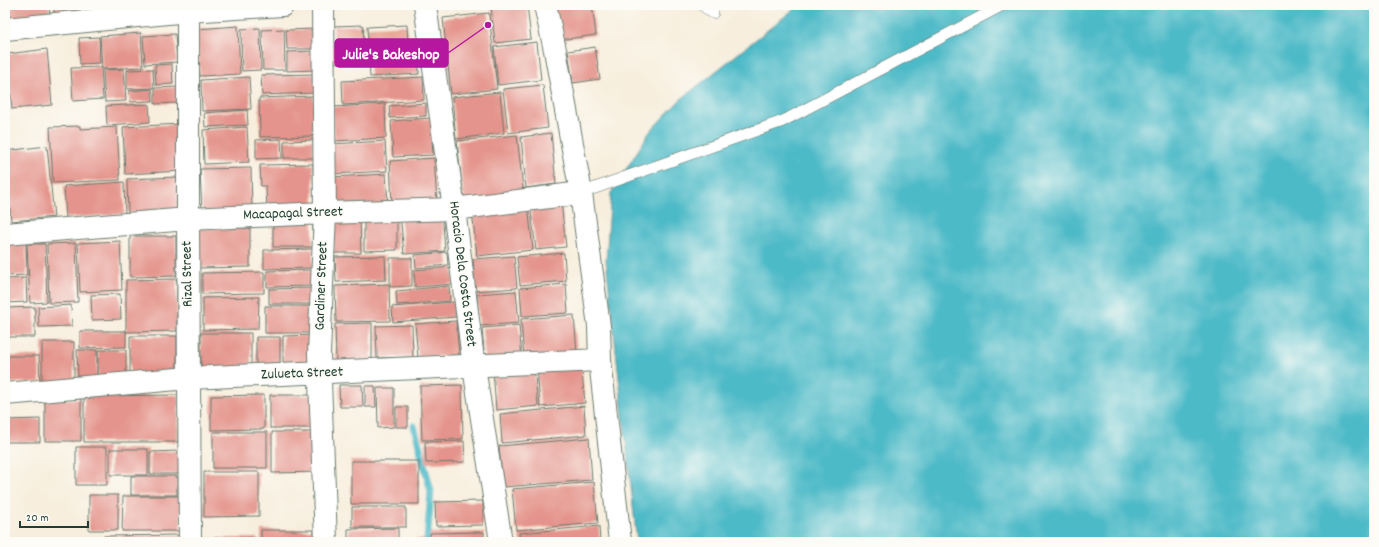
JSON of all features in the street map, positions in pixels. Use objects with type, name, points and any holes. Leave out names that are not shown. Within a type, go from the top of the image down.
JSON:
[{"type":"street","points":[[5,29],[188,8],[283,5]]},
{"type":"street","name":"Gardiner Street","points":[[323,5],[324,213],[319,354],[326,542]]},
{"type":"street","name":"Horacio Dela Costa Street","points":[[425,5],[454,209],[474,367],[501,542]]},
{"type":"street","points":[[545,5],[555,50],[580,193],[599,326],[600,360],[620,542]]},
{"type":"street","name":"Rizal Street","points":[[188,8],[190,542]]},
{"type":"street","name":"Macapagal Street","points":[[5,234],[188,219],[454,209],[580,193]]},
{"type":"street","name":"Zulueta Street","points":[[5,394],[189,378],[474,367],[600,360]]},
{"type":"lane","points":[[702,5],[713,13]]},
{"type":"lane","points":[[580,193],[783,121],[1003,5]]},
{"type":"water","points":[[799,5],[1374,5],[1374,542],[637,542],[606,260],[611,193],[651,130],[680,100]]},
{"type":"building","points":[[5,5],[49,5],[50,16],[6,19]]},
{"type":"building","points":[[54,5],[80,5],[81,11],[54,13]]},
{"type":"building","points":[[85,5],[117,5],[117,12],[85,13]]},
{"type":"building","points":[[527,5],[531,39],[495,43],[491,6]]},
{"type":"building","points":[[550,5],[592,5],[596,35],[559,40]]},
{"type":"building","points":[[489,13],[497,89],[451,94],[443,18]]},
{"type":"building","points":[[363,25],[365,61],[335,63],[333,26]]},
{"type":"building","points":[[407,25],[408,44],[418,44],[419,74],[370,77],[367,27]]},
{"type":"building","points":[[238,26],[240,74],[200,76],[197,29]]},
{"type":"building","points":[[260,28],[261,70],[242,71],[241,29]]},
{"type":"building","points":[[284,29],[285,70],[263,70],[262,30]]},
{"type":"building","points":[[315,29],[316,49],[287,49],[286,30]]},
{"type":"building","points":[[141,33],[143,67],[102,69],[100,36]]},
{"type":"building","points":[[175,34],[177,62],[145,64],[143,36]]},
{"type":"building","points":[[99,37],[100,63],[80,64],[79,38]]},
{"type":"building","points":[[537,42],[541,80],[498,85],[494,47]]},
{"type":"building","points":[[595,47],[600,79],[573,83],[568,51]]},
{"type":"building","points":[[47,49],[52,105],[12,109],[7,54]]},
{"type":"building","points":[[316,51],[316,70],[287,71],[287,52]]},
{"type":"building","points":[[172,64],[173,84],[156,85],[155,65]]},
{"type":"building","points":[[101,67],[103,99],[73,101],[71,68]]},
{"type":"building","points":[[124,69],[126,101],[105,102],[103,70]]},
{"type":"building","points":[[153,69],[154,88],[127,89],[127,70]]},
{"type":"building","points":[[316,74],[316,93],[262,95],[261,75]]},
{"type":"building","points":[[249,77],[251,109],[202,111],[201,80]]},
{"type":"building","points":[[423,77],[424,100],[343,105],[342,81]]},
{"type":"building","points":[[543,85],[548,128],[508,133],[503,89]]},
{"type":"building","points":[[177,87],[177,103],[155,104],[155,88]]},
{"type":"building","points":[[5,88],[7,88],[9,110],[5,110]]},
{"type":"building","points":[[152,89],[153,101],[130,102],[129,91]]},
{"type":"building","points":[[500,92],[504,133],[456,139],[452,97]]},
{"type":"building","points":[[314,96],[315,136],[260,137],[259,98]]},
{"type":"building","points":[[426,103],[426,116],[390,118],[389,106]]},
{"type":"building","points":[[149,104],[150,122],[107,125],[106,106]]},
{"type":"building","points":[[385,104],[386,138],[335,141],[333,107]]},
{"type":"building","points":[[247,110],[248,125],[205,127],[204,113]]},
{"type":"building","points":[[431,118],[433,155],[393,157],[391,121]]},
{"type":"building","points":[[6,120],[9,147],[5,147]]},
{"type":"building","points":[[180,124],[182,171],[125,174],[123,127]]},
{"type":"building","points":[[80,126],[80,129],[117,127],[120,180],[53,183],[50,127]]},
{"type":"building","points":[[247,127],[249,162],[204,164],[203,130]]},
{"type":"building","points":[[551,133],[556,184],[526,188],[521,137]]},
{"type":"building","points":[[517,135],[524,197],[464,204],[457,141]]},
{"type":"building","points":[[281,139],[282,158],[256,159],[256,140]]},
{"type":"building","points":[[313,140],[314,158],[284,158],[284,141]]},
{"type":"building","points":[[385,141],[387,171],[333,174],[331,144]]},
{"type":"building","points":[[47,146],[54,217],[11,221],[5,151]]},
{"type":"building","points":[[434,158],[437,202],[392,205],[390,161]]},
{"type":"building","points":[[313,164],[314,208],[267,210],[266,186],[261,186],[260,165]]},
{"type":"building","points":[[251,168],[252,210],[202,212],[200,169]]},
{"type":"building","points":[[386,174],[388,205],[334,209],[332,177]]},
{"type":"building","points":[[178,177],[180,210],[128,213],[127,179]]},
{"type":"building","points":[[124,182],[125,214],[66,218],[64,186]]},
{"type":"building","points":[[561,201],[566,247],[536,250],[530,204]]},
{"type":"building","points":[[528,205],[533,250],[477,256],[472,211]]},
{"type":"building","points":[[5,206],[8,220],[5,221]]},
{"type":"building","points":[[442,210],[445,251],[404,254],[400,214]]},
{"type":"building","points":[[397,214],[397,250],[364,251],[364,215]]},
{"type":"building","points":[[360,217],[361,253],[334,253],[333,218]]},
{"type":"building","points":[[273,221],[313,221],[313,247],[273,247]]},
{"type":"building","points":[[197,228],[250,228],[250,267],[197,268]]},
{"type":"building","points":[[130,236],[176,236],[176,276],[130,277]]},
{"type":"building","points":[[120,241],[122,290],[80,292],[78,243]]},
{"type":"building","points":[[26,243],[27,275],[5,276],[5,244]]},
{"type":"building","points":[[76,243],[78,302],[49,303],[47,244]]},
{"type":"building","points":[[27,244],[45,244],[47,302],[30,303]]},
{"type":"building","points":[[313,249],[313,268],[264,269],[264,250]]},
{"type":"building","points":[[447,252],[448,265],[416,268],[415,255]]},
{"type":"building","points":[[564,253],[566,281],[520,285],[517,257]]},
{"type":"building","points":[[385,256],[386,280],[336,282],[335,257]]},
{"type":"building","points":[[514,256],[517,288],[475,291],[473,259]]},
{"type":"building","points":[[390,258],[412,258],[412,286],[390,287]]},
{"type":"building","points":[[453,267],[454,284],[415,287],[414,270]]},
{"type":"building","points":[[312,270],[313,286],[267,287],[267,271]]},
{"type":"building","points":[[264,272],[264,293],[202,294],[202,273]]},
{"type":"building","points":[[26,278],[27,302],[5,303],[5,279]]},
{"type":"building","points":[[177,279],[177,331],[126,332],[126,280]]},
{"type":"building","points":[[389,284],[390,321],[336,322],[335,286]]},
{"type":"building","points":[[566,284],[568,313],[522,316],[520,288]]},
{"type":"building","points":[[449,286],[450,301],[397,305],[396,291]]},
{"type":"building","points":[[314,288],[314,304],[269,304],[269,289]]},
{"type":"building","points":[[516,291],[519,323],[479,326],[477,294]]},
{"type":"building","points":[[120,294],[121,319],[92,320],[91,295]]},
{"type":"building","points":[[259,297],[258,329],[203,330],[203,298]]},
{"type":"building","points":[[455,302],[456,317],[393,322],[392,307]]},
{"type":"building","points":[[71,305],[72,326],[39,327],[38,307]]},
{"type":"building","points":[[265,306],[313,306],[313,333],[265,333]]},
{"type":"building","points":[[35,307],[35,337],[5,337],[5,308]]},
{"type":"building","points":[[574,315],[577,353],[524,358],[521,319]]},
{"type":"building","points":[[456,321],[459,355],[418,358],[415,324]]},
{"type":"building","points":[[372,323],[372,360],[336,361],[335,324]]},
{"type":"building","points":[[412,325],[413,357],[377,358],[376,326]]},
{"type":"building","points":[[519,325],[522,358],[485,361],[482,328]]},
{"type":"building","points":[[80,331],[126,331],[126,347],[80,348]]},
{"type":"building","points":[[201,333],[251,333],[251,369],[201,370]]},
{"type":"building","points":[[317,335],[317,365],[283,365],[283,336]]},
{"type":"building","points":[[130,336],[177,336],[177,379],[130,379]]},
{"type":"building","points":[[256,337],[280,337],[280,365],[256,365]]},
{"type":"building","points":[[42,342],[74,342],[74,383],[42,383]]},
{"type":"building","points":[[77,350],[97,350],[97,380],[78,381]]},
{"type":"building","points":[[98,350],[126,350],[126,381],[98,381]]},
{"type":"building","points":[[5,356],[39,356],[40,382],[5,383]]},
{"type":"building","points":[[581,363],[585,403],[540,407],[537,367]]},
{"type":"building","points":[[534,367],[538,406],[496,410],[493,370]]},
{"type":"building","points":[[339,385],[362,385],[363,407],[340,407]]},
{"type":"building","points":[[462,385],[463,439],[422,440],[420,386]]},
{"type":"building","points":[[365,386],[375,386],[376,407],[365,407]]},
{"type":"building","points":[[377,388],[394,388],[394,427],[378,428]]},
{"type":"building","points":[[179,395],[178,442],[84,442],[84,396]]},
{"type":"building","points":[[264,395],[264,429],[211,430],[211,396]]},
{"type":"building","points":[[270,395],[319,395],[320,428],[270,428]]},
{"type":"building","points":[[45,399],[81,399],[81,441],[45,441]]},
{"type":"building","points":[[584,406],[586,435],[502,443],[500,414]]},
{"type":"building","points":[[396,407],[408,407],[408,427],[396,427]]},
{"type":"building","points":[[40,419],[40,442],[5,442],[5,420]]},
{"type":"building","points":[[213,432],[267,432],[267,468],[213,468]]},
{"type":"building","points":[[272,432],[321,432],[321,472],[272,473]]},
{"type":"building","points":[[589,438],[592,480],[503,487],[499,446]]},
{"type":"building","points":[[464,441],[465,462],[426,463],[425,442]]},
{"type":"building","points":[[76,447],[107,447],[107,485],[76,485]]},
{"type":"building","points":[[110,449],[148,449],[148,475],[110,475]]},
{"type":"building","points":[[179,451],[179,474],[150,474],[150,452]]},
{"type":"building","points":[[351,461],[419,461],[419,504],[351,504]]},
{"type":"building","points":[[204,472],[259,472],[259,516],[204,517]]},
{"type":"building","points":[[131,476],[177,476],[177,495],[131,495]]},
{"type":"building","points":[[594,482],[598,523],[516,530],[512,489]]},
{"type":"building","points":[[89,495],[118,495],[118,530],[89,530]]},
{"type":"building","points":[[123,496],[181,496],[181,531],[122,531]]},
{"type":"building","points":[[483,501],[483,525],[436,526],[435,502]]},
{"type":"building","points":[[352,507],[406,507],[406,527],[352,527]]},
{"type":"building","points":[[599,526],[600,542],[520,542],[519,533]]},
{"type":"building","points":[[398,528],[398,542],[348,542],[348,529]]},
{"type":"building","points":[[261,530],[314,530],[314,542],[261,542]]},
{"type":"building","points":[[484,532],[484,542],[430,542],[430,533]]},
{"type":"building","points":[[181,535],[181,542],[104,542],[104,536]]},
{"type":"building","points":[[201,538],[257,538],[257,542],[201,542]]},
{"type":"building","points":[[99,539],[99,542],[26,542],[26,540]]},
{"type":"building","points":[[401,539],[424,539],[424,542],[401,542]]},
{"type":"waterway","points":[[414,426],[431,491],[427,542]]},
{"type":"place","name":"Julie's Bakeshop","points":[[488,25]]}]
